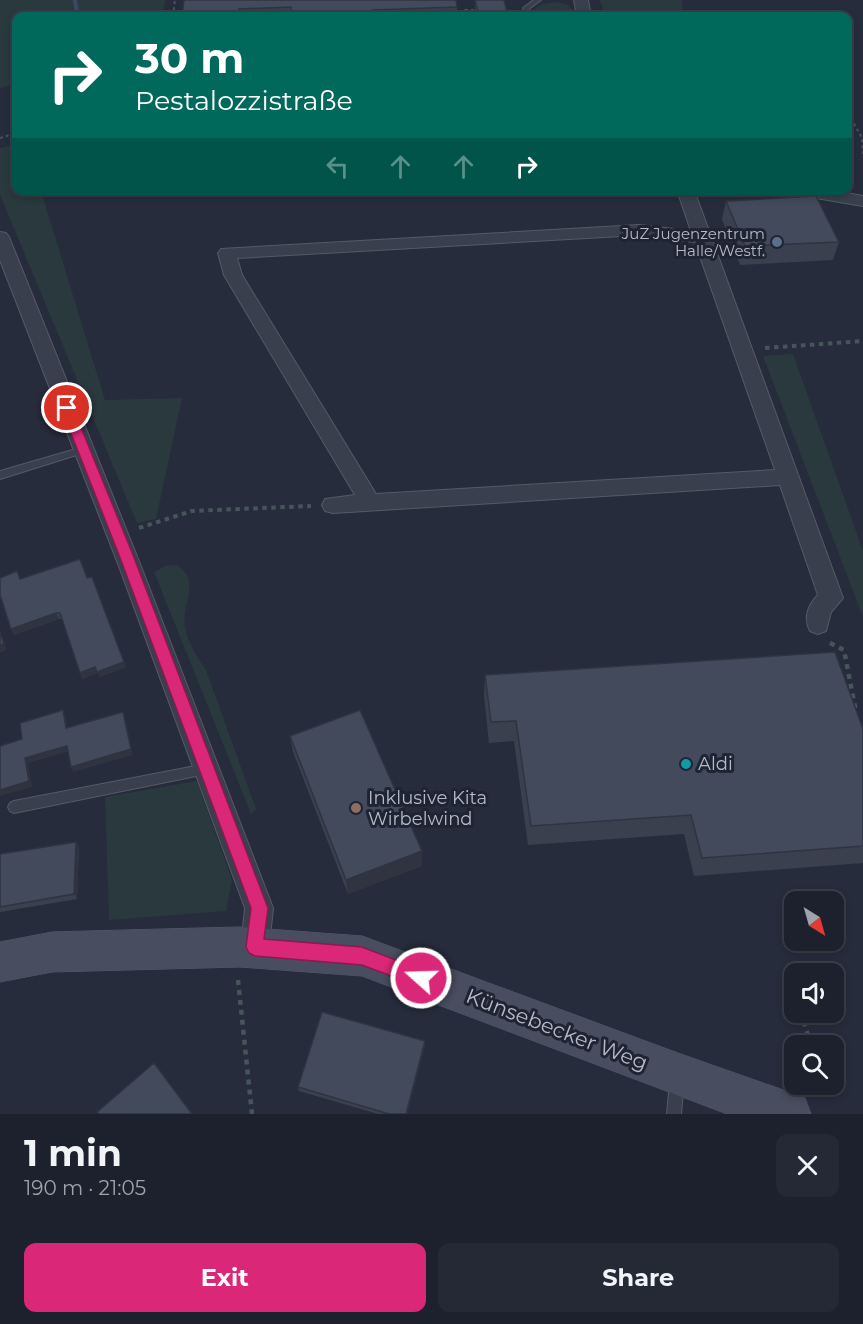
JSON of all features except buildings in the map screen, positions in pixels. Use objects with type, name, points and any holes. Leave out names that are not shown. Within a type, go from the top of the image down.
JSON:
[{"type":"street","points":[[687,195],[831,598],[820,608],[819,624]]},
{"type":"street","points":[[828,195],[863,201]]},
{"type":"street","points":[[370,502],[233,275],[227,254],[639,230],[701,237]]},
{"type":"street","points":[[0,237],[117,534],[259,908],[247,947]]},
{"type":"street","points":[[333,505],[789,477]]},
{"type":"street","name":"Künsebecker Weg","points":[[0,962],[52,952],[247,947],[362,956],[676,1095],[789,1114]]},
{"type":"lane","points":[[527,12],[526,8],[538,0]]},
{"type":"lane","points":[[0,476],[83,450]]},
{"type":"lane","points":[[14,807],[206,769]]},
{"type":"path","points":[[465,12],[465,10],[526,8]]},
{"type":"path","points":[[852,120],[862,138],[863,154]]},
{"type":"path","points":[[741,349],[863,340]]},
{"type":"path","points":[[117,534],[192,511],[333,505]]},
{"type":"path","points":[[819,624],[830,643],[844,650],[857,717]]},
{"type":"path","points":[[247,947],[237,971],[252,1114]]},
{"type":"shaded area","points":[[0,0],[165,0],[164,12],[12,12],[12,84],[0,88]]},
{"type":"shaded area","points":[[600,0],[682,0],[683,12],[604,12]]},
{"type":"shaded area","points":[[557,2],[568,5],[574,12],[536,12],[535,8]]},
{"type":"shaded area","points":[[12,145],[12,195],[42,195],[105,400],[182,398],[156,519],[137,523],[0,195],[0,148]]},
{"type":"shaded area","points":[[793,354],[863,551],[863,617],[763,356]]},
{"type":"shaded area","points":[[177,565],[188,578],[186,633],[193,650],[206,670],[256,809],[251,814],[154,572],[165,566]]},
{"type":"shaded area","points":[[197,781],[232,880],[226,911],[109,920],[105,797]]},
{"type":"waterway","points":[[75,0],[77,12]]},
{"type":"place","name":"JuZ Jugenzentrum Halle/Westf.","points":[[777,242]]},
{"type":"place","name":"Aldi","points":[[686,764]]},
{"type":"place","name":"Inklusive Kita Wirbelwind","points":[[356,808]]},
{"type":"route","points":[[67,408],[126,555],[259,908],[255,947],[362,956],[421,978]]}]
